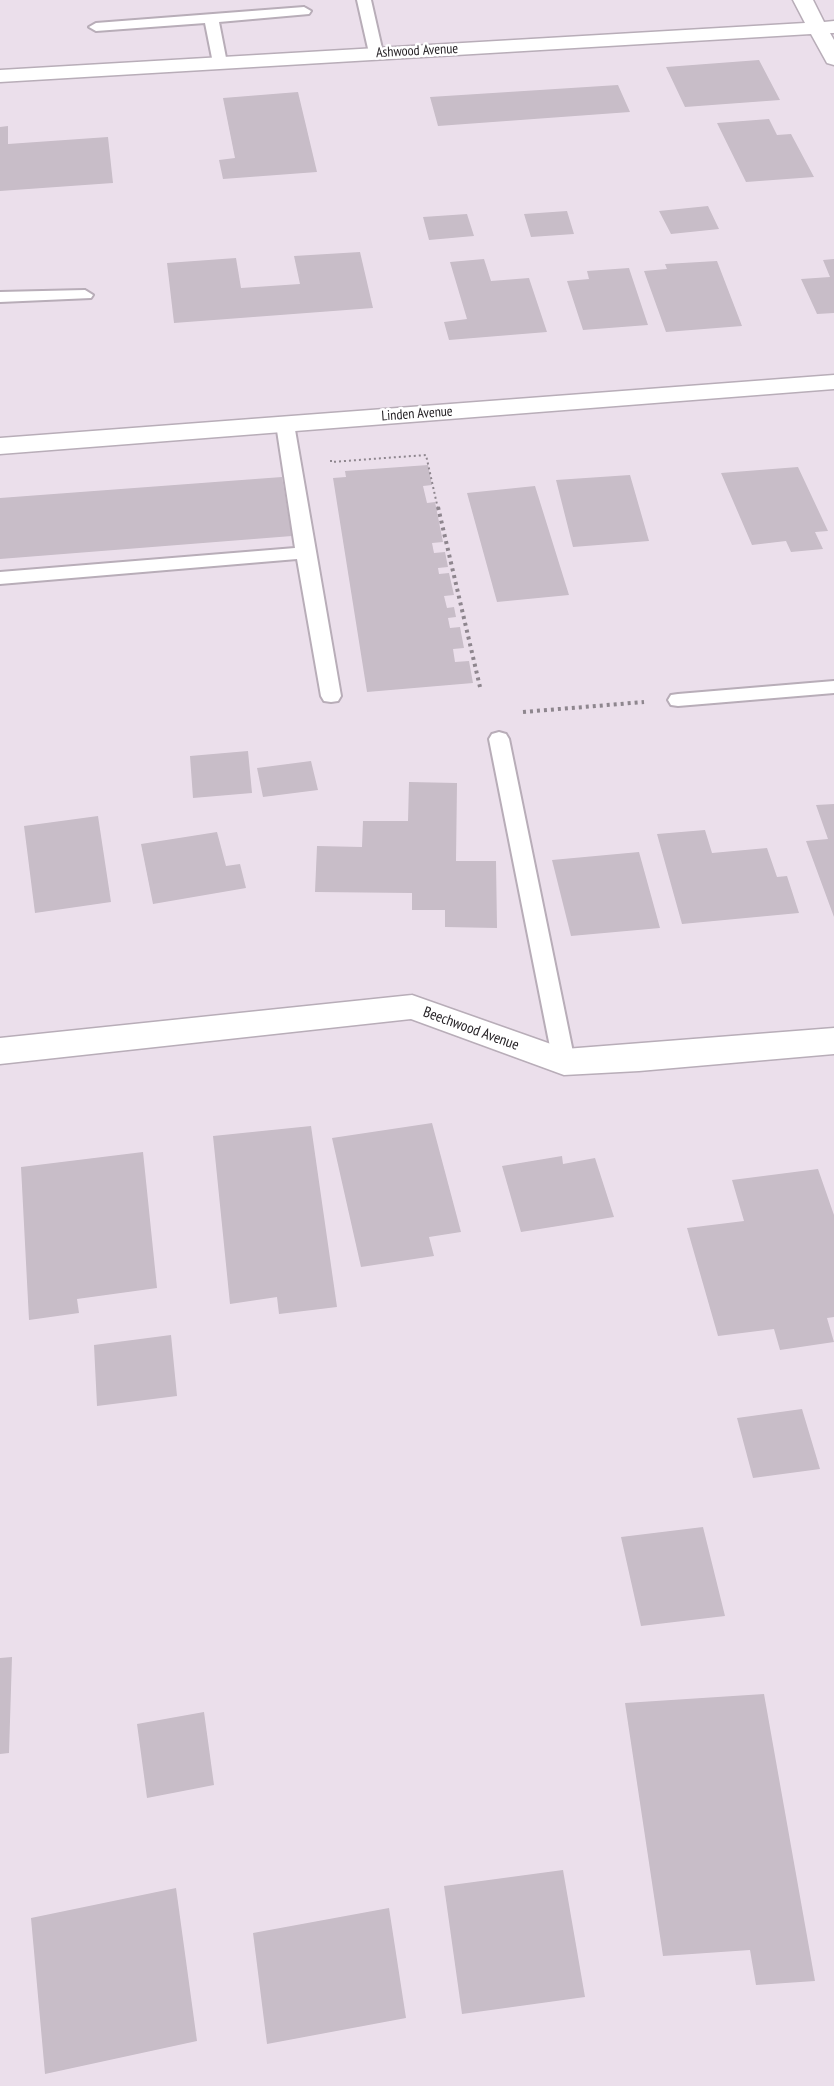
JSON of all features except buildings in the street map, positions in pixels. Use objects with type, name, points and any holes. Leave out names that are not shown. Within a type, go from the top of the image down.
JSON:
[{"type":"street","points":[[803,0],[826,27],[834,58]]},
{"type":"street","name":"Ashwood Avenue","points":[[0,76],[826,27]]},
{"type":"street","name":"Linden Avenue","points":[[0,446],[834,382]]},
{"type":"street","name":"Beechwood Avenue","points":[[0,1051],[412,1007],[564,1062],[639,1058],[834,1041]]},
{"type":"lane","points":[[364,0],[376,53]]},
{"type":"lane","points":[[96,27],[304,11]]},
{"type":"lane","points":[[211,18],[220,63]]},
{"type":"lane","points":[[0,297],[85,295]]},
{"type":"lane","points":[[285,424],[305,554],[331,696]]},
{"type":"lane","points":[[0,578],[305,554]]},
{"type":"lane","points":[[678,699],[834,687]]},
{"type":"lane","points":[[499,739],[564,1062]]},
{"type":"path","points":[[331,455],[331,462],[426,455],[480,687]]},
{"type":"path","points":[[499,739],[493,715],[678,699]]}]
